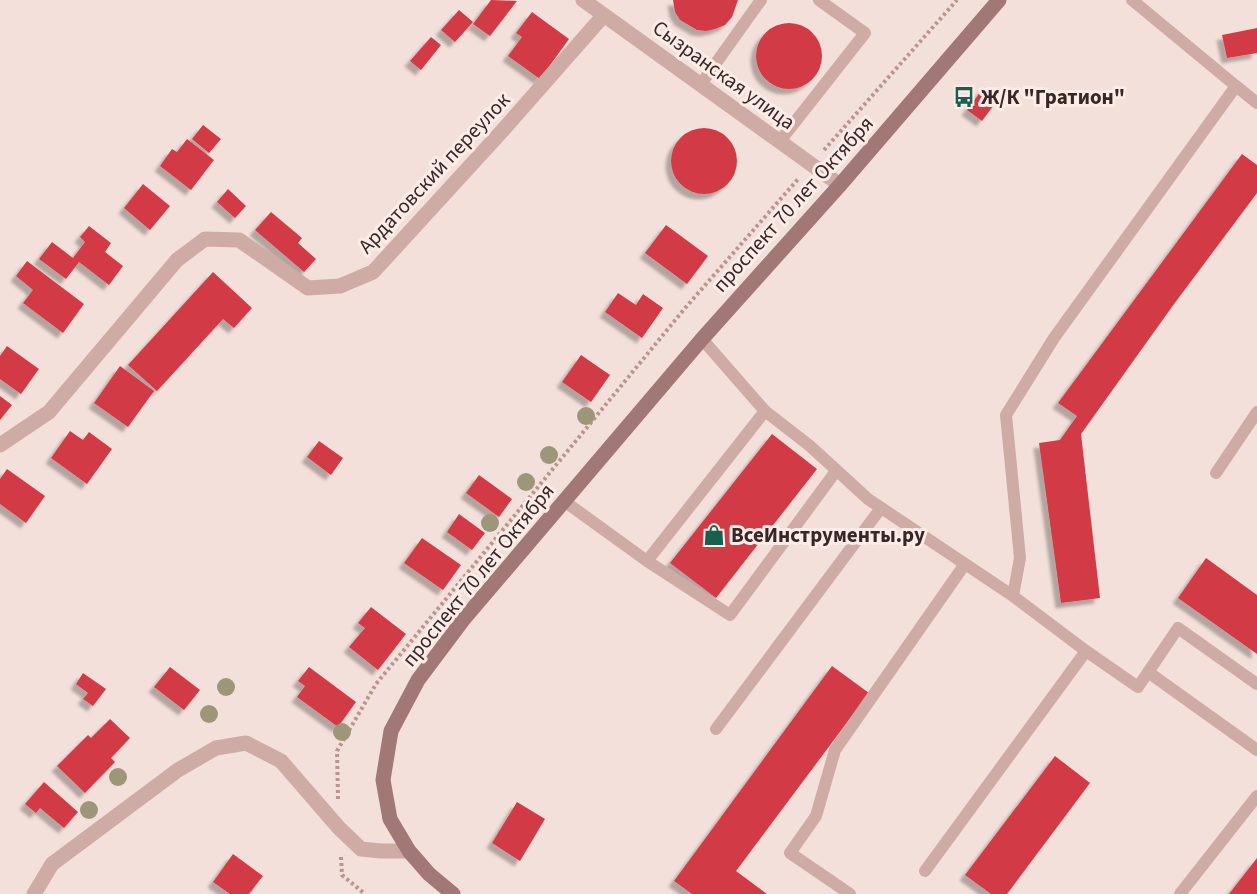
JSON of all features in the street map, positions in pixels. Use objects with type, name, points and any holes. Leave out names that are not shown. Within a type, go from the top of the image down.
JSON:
[{"type":"street","name":"Сызранская улица","points":[[583,0],[840,185]]},
{"type":"street","name":"проспект 70 лет Октября","points":[[453,894],[429,874],[409,851],[390,819],[383,780],[391,731],[418,680],[463,620],[702,339],[840,185],[999,0]]},
{"type":"street","name":"Ардатовский переулок","points":[[0,445],[49,412],[177,260],[205,239],[239,240],[308,288],[340,286],[373,272],[604,15]]},
{"type":"street","points":[[34,894],[52,864],[178,770],[216,748],[246,743],[281,761],[339,828],[362,849],[409,851]]},
{"type":"lane","points":[[701,84],[761,0]]},
{"type":"lane","points":[[780,141],[865,33],[819,0]]},
{"type":"lane","points":[[1132,0],[1257,103]]},
{"type":"lane","points":[[1013,596],[1020,558],[1006,415],[1054,338],[1236,86]]},
{"type":"lane","points":[[702,339],[765,411],[810,446],[881,508],[1013,596],[1138,687],[1178,628],[1257,684]]},
{"type":"lane","points":[[647,561],[765,411]]},
{"type":"lane","points":[[1216,473],[1257,412]]},
{"type":"lane","points":[[564,501],[647,561],[730,615],[836,471]]},
{"type":"lane","points":[[716,729],[881,508]]},
{"type":"lane","points":[[850,894],[790,853],[816,816],[835,750],[965,564]]},
{"type":"lane","points":[[925,871],[1086,651]]},
{"type":"lane","points":[[1148,672],[1257,750]]},
{"type":"lane","points":[[1180,894],[1257,796]]},
{"type":"building","points":[[491,0],[517,1],[490,36],[473,24]]},
{"type":"building","points":[[673,0],[738,0],[732,17],[725,25],[706,31],[697,30],[680,20],[675,12]]},
{"type":"building","points":[[459,10],[473,22],[455,42],[441,30]]},
{"type":"building","points":[[532,12],[569,39],[540,79],[508,56],[522,37],[516,33]]},
{"type":"building","points":[[789,23],[801,26],[812,33],[819,44],[822,56],[819,68],[812,79],[801,86],[789,89],[777,86],[766,79],[759,68],[756,56],[759,44],[766,33],[777,26]]},
{"type":"building","points":[[1257,28],[1257,53],[1227,58],[1222,35]]},
{"type":"building","points":[[431,37],[441,45],[421,70],[410,61]]},
{"type":"building","points":[[984,87],[999,98],[982,121],[967,110]]},
{"type":"building","points":[[203,125],[221,139],[209,153],[192,139]]},
{"type":"building","points":[[704,128],[717,131],[727,138],[734,148],[737,161],[734,174],[727,184],[717,191],[704,194],[691,191],[681,184],[674,174],[671,161],[674,148],[681,138],[691,131]]},
{"type":"building","points":[[187,139],[214,160],[191,190],[160,166],[172,149],[177,152]]},
{"type":"building","points":[[1242,154],[1257,165],[1257,193],[1081,434],[1100,598],[1061,603],[1039,443],[1060,440],[1077,416],[1058,403]]},
{"type":"building","points":[[143,184],[170,206],[150,230],[124,208]]},
{"type":"building","points":[[228,189],[246,206],[235,218],[217,202]]},
{"type":"building","points":[[271,212],[302,238],[298,243],[316,259],[304,272],[255,230]]},
{"type":"building","points":[[666,225],[708,256],[687,284],[645,253]]},
{"type":"building","points":[[89,226],[111,243],[105,252],[123,266],[109,285],[79,262],[66,279],[39,259],[52,242],[73,258],[85,242],[80,237]]},
{"type":"building","points":[[27,261],[84,304],[63,333],[23,303],[33,290],[16,276]]},
{"type":"building","points":[[213,272],[252,308],[234,328],[223,319],[157,391],[128,365]]},
{"type":"building","points":[[618,293],[636,305],[643,294],[663,308],[642,338],[605,312]]},
{"type":"building","points":[[7,346],[39,369],[21,394],[0,379],[0,356]]},
{"type":"building","points":[[581,355],[610,375],[591,402],[562,382]]},
{"type":"building","points":[[120,366],[154,391],[128,427],[94,403]]},
{"type":"building","points":[[0,396],[12,405],[0,420]]},
{"type":"building","points":[[70,431],[83,440],[89,432],[112,449],[87,484],[51,458]]},
{"type":"building","points":[[772,434],[817,469],[716,598],[670,563]]},
{"type":"building","points":[[319,441],[343,458],[331,475],[307,457]]},
{"type":"building","points":[[7,469],[45,496],[26,523],[0,504],[0,479]]},
{"type":"building","points":[[479,475],[512,499],[499,517],[466,493]]},
{"type":"building","points":[[459,514],[485,533],[472,550],[447,532]]},
{"type":"building","points":[[422,538],[461,565],[443,590],[404,563]]},
{"type":"building","points":[[1206,558],[1257,595],[1257,654],[1178,598]]},
{"type":"building","points":[[371,607],[406,634],[378,670],[349,647],[365,628],[358,623]]},
{"type":"building","points":[[832,666],[869,693],[736,871],[767,894],[692,894],[674,881]]},
{"type":"building","points":[[170,667],[200,690],[184,710],[154,687]]},
{"type":"building","points":[[309,667],[356,702],[338,727],[297,697],[305,686],[298,681]]},
{"type":"building","points":[[83,673],[106,689],[93,706],[83,699],[88,693],[76,684]]},
{"type":"building","points":[[110,719],[130,738],[111,758],[115,762],[85,793],[57,766],[88,735],[91,738]]},
{"type":"building","points":[[1055,756],[1090,783],[1007,894],[991,894],[965,875]]},
{"type":"building","points":[[44,782],[78,812],[64,828],[40,808],[36,813],[25,804]]},
{"type":"building","points":[[517,802],[545,819],[520,861],[492,843]]},
{"type":"building","points":[[233,854],[263,876],[249,894],[230,894],[213,882]]},
{"type":"building","points":[[1257,858],[1257,894],[1229,894]]},
{"type":"place","name":"Ж/К \"Гратион\"","points":[[964,97]]},
{"type":"place","name":"ВсеИнструменты.ру","points":[[714,535]]}]
